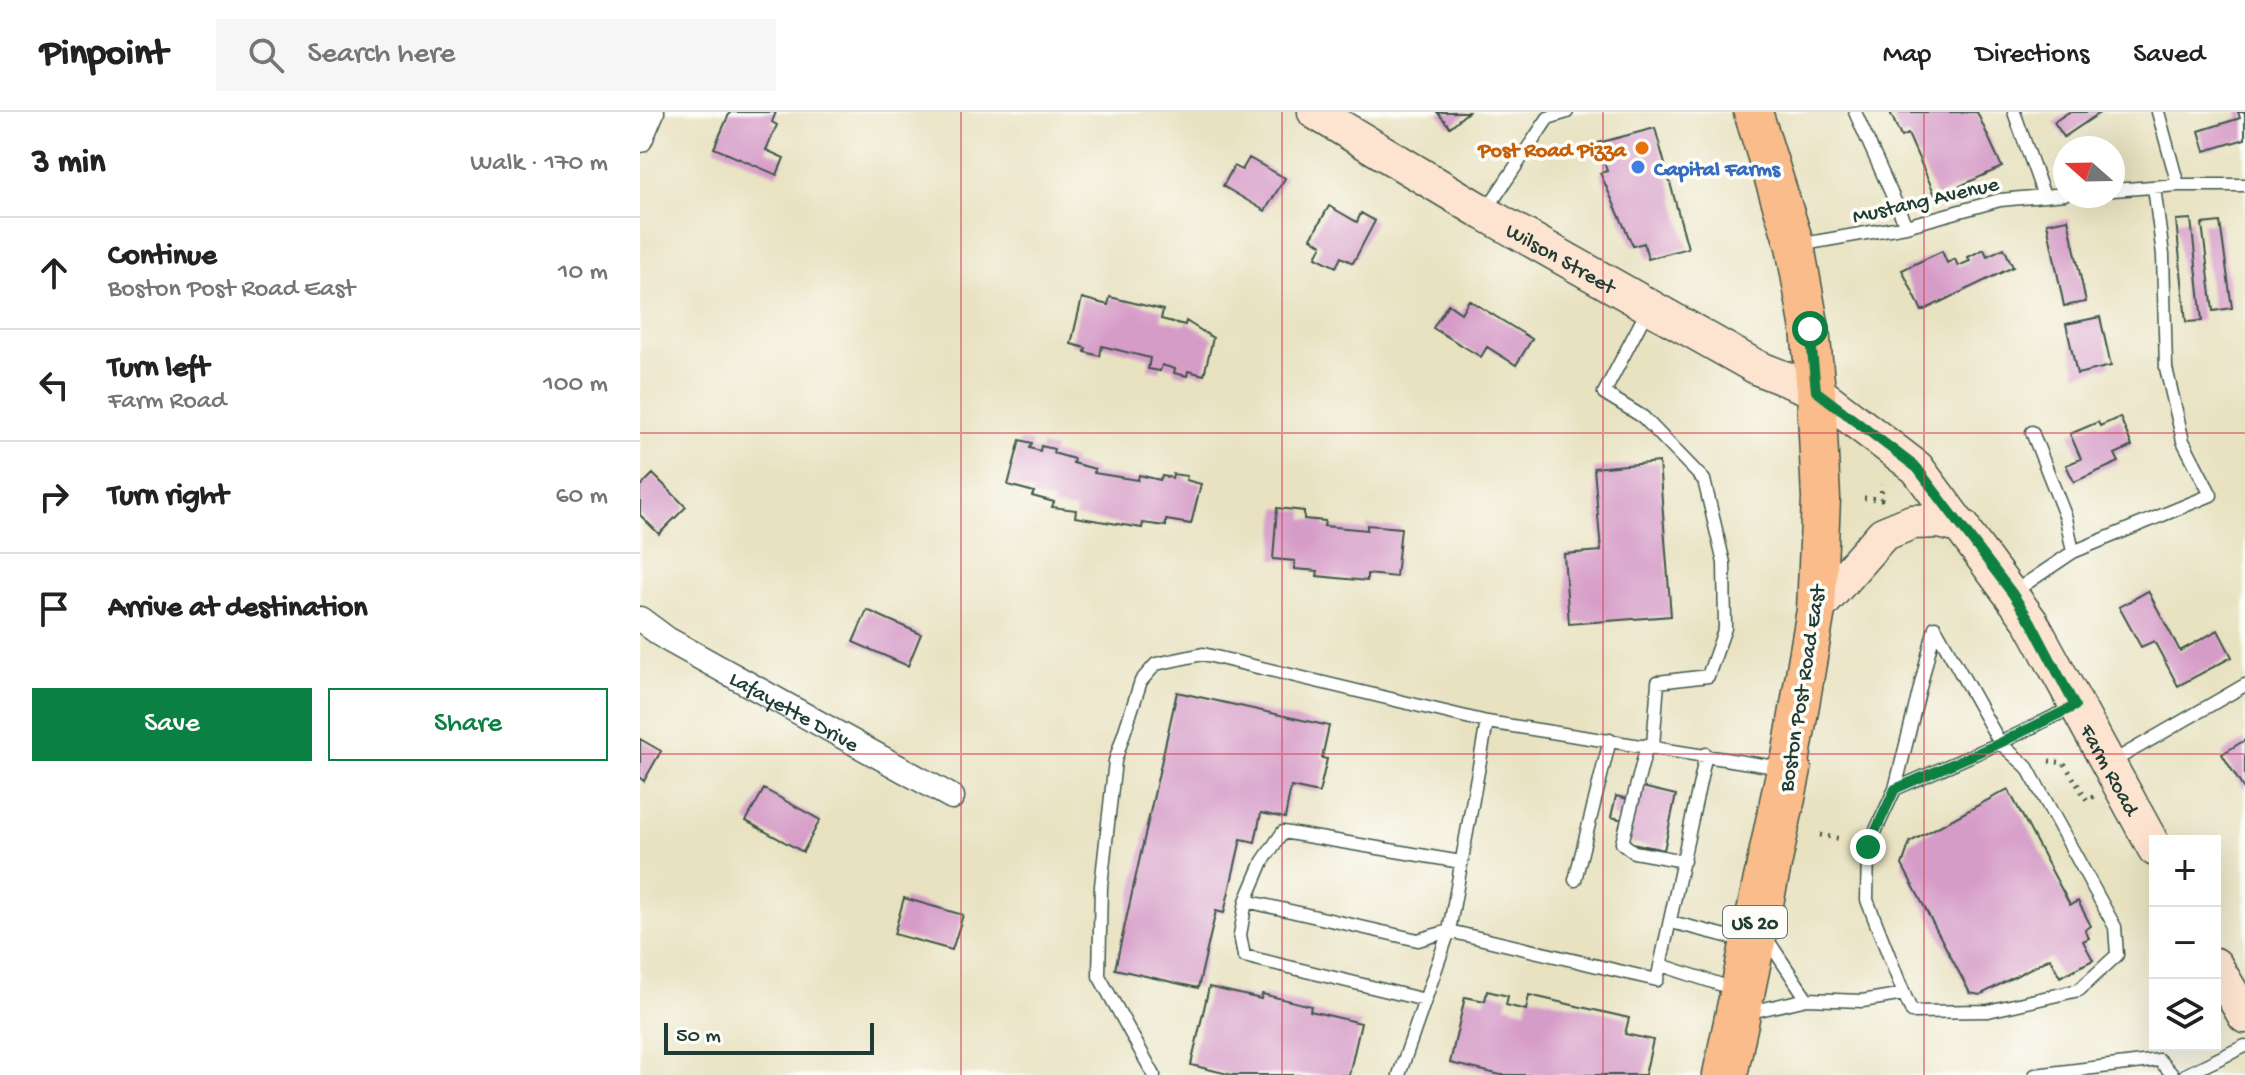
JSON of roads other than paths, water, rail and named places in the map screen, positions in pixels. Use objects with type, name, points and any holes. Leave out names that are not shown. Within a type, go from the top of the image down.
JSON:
[{"type":"highway","name":"Boston Post Road East","points":[[1725,1075],[1789,769]]},
{"type":"main road","name":"Boston Post Road East","points":[[1753,112],[1795,246],[1810,329],[1816,391],[1821,499],[1816,610],[1789,769]]},
{"type":"street","points":[[640,140],[652,112]]},
{"type":"street","name":"Wilson Street","points":[[1315,112],[1484,213],[1758,368],[1816,391]]},
{"type":"street","name":"Farm Road","points":[[1816,391],[1917,468],[1963,527],[2031,622],[2149,838]]},
{"type":"street","points":[[1816,610],[1883,534],[1912,522],[1940,521],[1963,527]]},
{"type":"street","name":"Lafayette Drive","points":[[640,619],[667,639],[952,797]]},
{"type":"street","points":[[2221,975],[2245,1016]]},
{"type":"lane","points":[[1484,213],[1546,115],[1567,112]]},
{"type":"lane","points":[[1855,112],[1906,226]]},
{"type":"lane","points":[[2014,112],[2044,196]]},
{"type":"lane","points":[[2158,112],[2178,185]]},
{"type":"lane","points":[[2125,189],[2245,185]]},
{"type":"lane","points":[[2012,593],[2073,552],[2211,495],[2183,441],[2166,368],[2163,255],[2154,187]]},
{"type":"lane","name":"Mustang Avenue","points":[[1795,246],[1906,226],[2000,200],[2053,195]]},
{"type":"lane","points":[[1649,307],[1604,393],[1643,417],[1704,480],[1724,563],[1725,628],[1708,676],[1658,682],[1650,746],[1622,843],[1634,852],[1684,861]]},
{"type":"lane","points":[[2032,432],[2066,518],[2073,552]]},
{"type":"lane","points":[[1935,627],[2000,743],[2027,767],[2115,927],[2117,955],[2079,990],[1988,1011],[1912,1012],[1867,900],[1868,847],[1895,789],[1935,627]]},
{"type":"lane","points":[[1154,1075],[1099,976],[1101,886],[1115,761],[1141,681],[1156,664],[1203,654],[1487,722],[1789,769]]},
{"type":"lane","points":[[2109,764],[2245,685]]},
{"type":"lane","points":[[1895,789],[2075,706]]},
{"type":"lane","points":[[1399,1075],[1449,931],[1487,722]]},
{"type":"lane","points":[[1575,880],[1610,740]]},
{"type":"lane","points":[[1246,901],[1418,940],[1449,931],[1657,980],[1706,754]]},
{"type":"lane","points":[[1425,1000],[1244,956],[1240,935],[1246,901],[1263,861],[1283,832],[1461,862]]},
{"type":"lane","points":[[1671,922],[1753,931],[1807,999]]},
{"type":"lane","points":[[1661,965],[1738,1004],[1807,999],[1862,1001],[1904,994]]},
{"type":"lane","points":[[2185,1075],[2245,1046]]},
{"type":"lane","points":[[2035,1075],[2159,1060],[2173,1075]]},
{"type":"place","name":"Post Road Pizza","points":[[1642,148]]},
{"type":"place","name":"Capital Farms","points":[[1638,167]]}]
